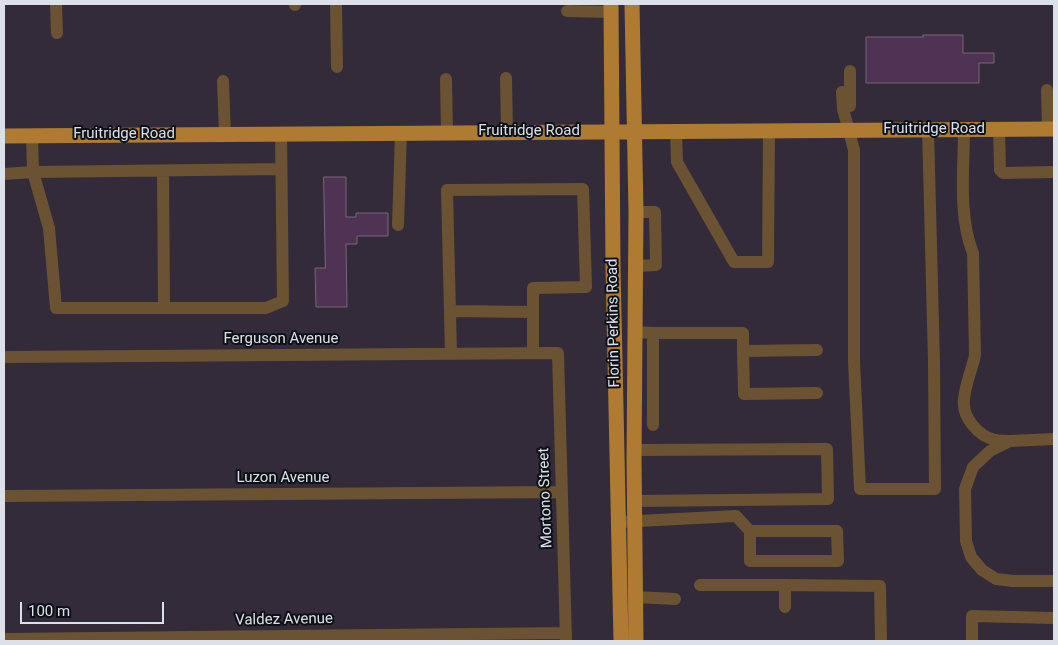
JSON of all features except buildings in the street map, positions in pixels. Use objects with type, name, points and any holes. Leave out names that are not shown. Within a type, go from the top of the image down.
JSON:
[{"type":"main road","name":"Florin Perkins Road","points":[[632,4],[636,212],[634,332],[636,641]]},
{"type":"main road","name":"Florin Perkins Road","points":[[611,8],[613,267],[621,641]]},
{"type":"main road","name":"Fruitridge Road","points":[[4,136],[635,130],[1051,129]]},
{"type":"street","points":[[56,4],[57,33]]},
{"type":"street","points":[[336,4],[337,67]]},
{"type":"street","points":[[567,11],[611,8]]},
{"type":"street","points":[[849,129],[850,71]]},
{"type":"street","points":[[506,78],[507,131]]},
{"type":"street","points":[[446,79],[447,132]]},
{"type":"street","points":[[223,81],[225,134]]},
{"type":"street","points":[[1047,90],[1051,129]]},
{"type":"street","points":[[842,92],[843,109],[854,150],[854,361],[860,489],[935,489],[928,129]]},
{"type":"street","points":[[964,129],[964,201],[968,240],[973,252],[975,355],[963,402],[968,419],[979,432],[994,440],[1054,439]]},
{"type":"street","points":[[999,129],[1000,170],[1003,173],[1054,172]]},
{"type":"street","points":[[676,130],[677,162],[734,262],[768,262],[769,130]]},
{"type":"street","points":[[398,225],[401,132]]},
{"type":"street","points":[[32,135],[33,172],[49,228],[56,308],[266,308],[283,301],[280,133]]},
{"type":"street","points":[[4,174],[281,169]]},
{"type":"street","points":[[163,171],[164,308]]},
{"type":"street","points":[[451,354],[447,190],[583,189],[586,287],[533,288],[533,353]]},
{"type":"street","points":[[635,266],[656,265],[655,212],[636,212]]},
{"type":"street","points":[[450,311],[533,312]]},
{"type":"street","points":[[634,332],[743,333],[744,394],[817,393]]},
{"type":"street","points":[[654,332],[654,424]]},
{"type":"street","points":[[743,351],[817,350]]},
{"type":"street","name":"Ferguson Avenue","points":[[4,357],[558,353]]},
{"type":"street","name":"Mortono Street","points":[[558,353],[566,637]]},
{"type":"street","points":[[1010,441],[990,451],[974,468],[965,489],[966,541],[968,549],[971,557],[982,570],[996,579],[1054,581]]},
{"type":"street","points":[[634,450],[827,449],[828,499],[634,501]]},
{"type":"street","name":"Luzon Avenue","points":[[4,496],[562,492]]},
{"type":"street","points":[[619,522],[736,516],[750,531],[750,561],[838,561],[837,531],[750,531]]},
{"type":"street","points":[[700,585],[880,586],[881,641]]},
{"type":"street","points":[[785,585],[785,607]]},
{"type":"street","points":[[636,597],[674,599]]},
{"type":"street","points":[[972,641],[972,616],[1054,618]]},
{"type":"street","name":"Valdez Avenue","points":[[4,638],[566,637]]},
{"type":"shaded area","points":[[4,4],[1054,4],[1054,641],[4,641]]}]
